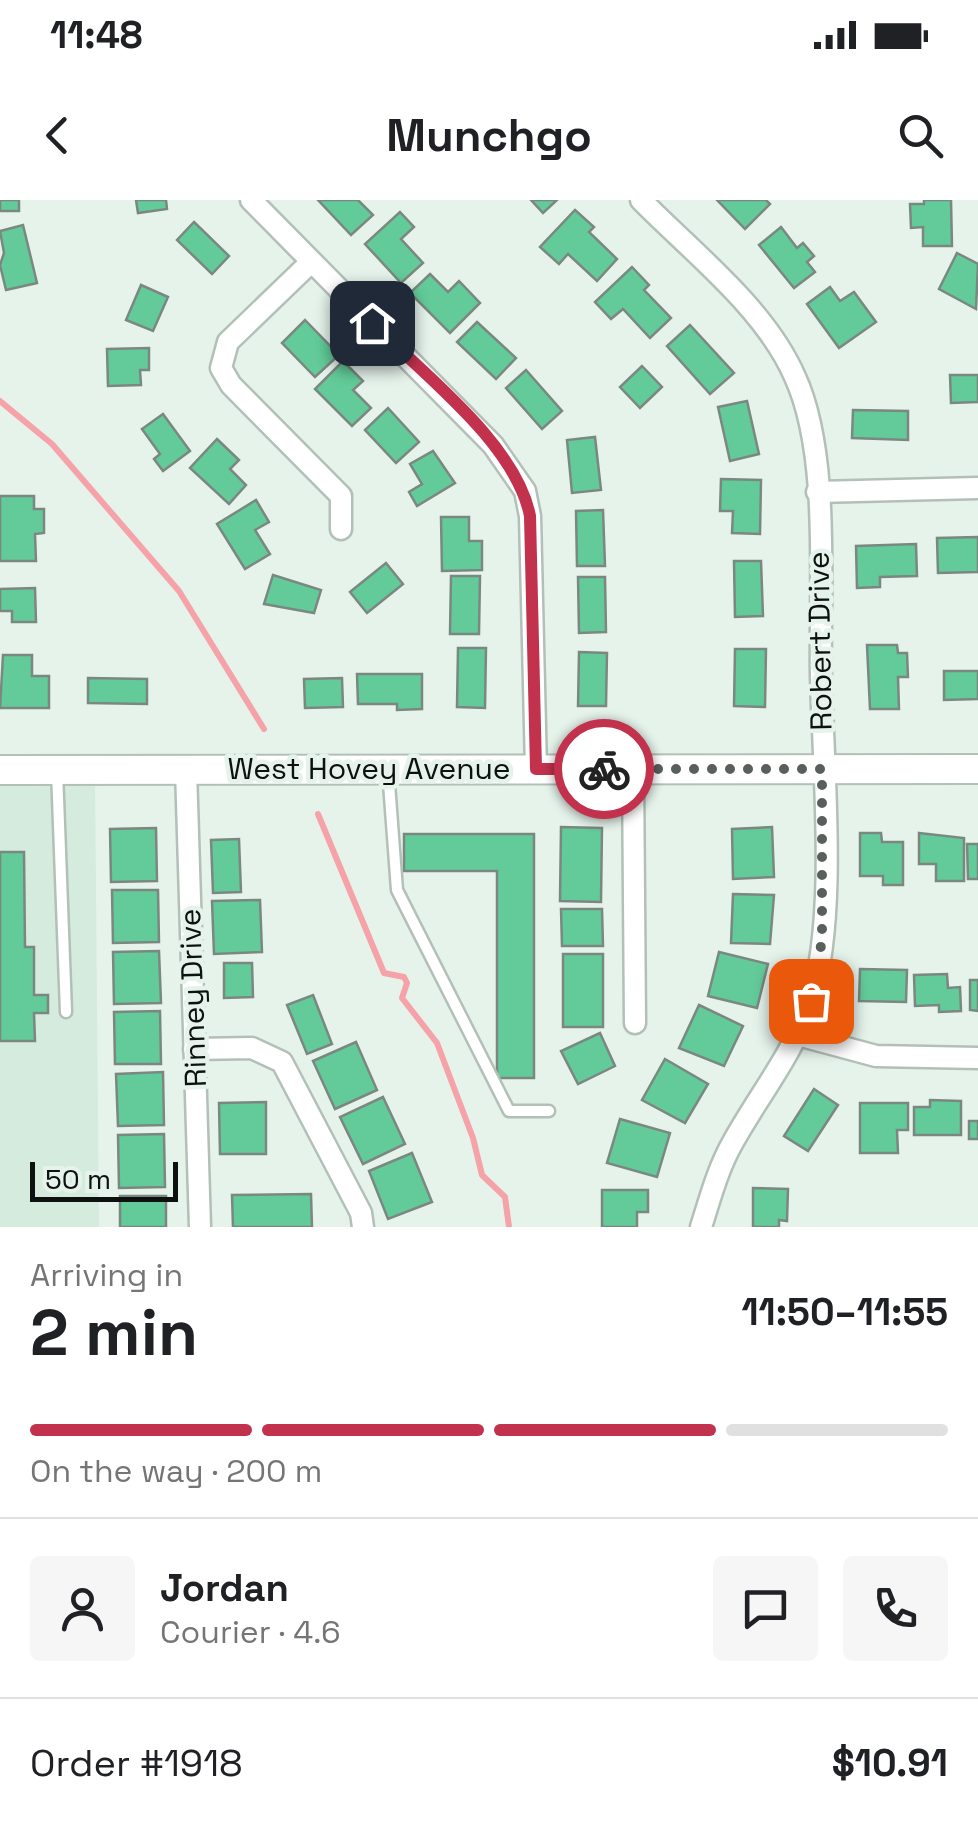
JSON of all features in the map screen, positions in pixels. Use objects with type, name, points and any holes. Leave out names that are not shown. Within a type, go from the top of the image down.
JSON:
[{"type":"street","points":[[252,200],[493,445],[525,491],[530,516],[536,769]]},
{"type":"street","name":"Robert Drive","points":[[641,200],[736,298],[782,352],[811,424],[816,492],[822,940],[811,1001],[798,1035],[731,1144],[701,1227]]},
{"type":"street","points":[[312,262],[228,342],[221,368],[231,385],[341,496],[341,529]]},
{"type":"street","points":[[816,492],[978,488]]},
{"type":"street","points":[[633,769],[635,1024]]},
{"type":"street","name":"West Hovey Avenue","points":[[0,770],[978,769]]},
{"type":"street","name":"Rinney Drive","points":[[186,770],[200,1227]]},
{"type":"street","points":[[798,1035],[876,1056],[978,1058]]},
{"type":"street","points":[[194,1049],[252,1048],[282,1062],[353,1196],[363,1227]]},
{"type":"lane","points":[[56,770],[66,1012]]},
{"type":"lane","points":[[388,770],[397,890],[509,1110],[550,1111]]},
{"type":"shaded area","points":[[0,781],[95,782],[99,1227],[0,1227]]},
{"type":"building","points":[[0,200],[19,200],[19,211],[0,211]]},
{"type":"building","points":[[136,200],[166,200],[167,209],[138,213]]},
{"type":"building","points":[[318,200],[358,200],[373,215],[351,235]]},
{"type":"building","points":[[531,200],[557,200],[543,213]]},
{"type":"building","points":[[717,200],[766,200],[770,204],[745,229]]},
{"type":"building","points":[[924,200],[951,200],[952,246],[923,246],[923,227],[911,228],[910,204],[924,204]]},
{"type":"building","points":[[575,210],[594,227],[589,232],[617,259],[597,281],[568,254],[559,264],[540,247]]},
{"type":"building","points":[[400,212],[414,227],[401,239],[423,263],[401,283],[365,244]]},
{"type":"building","points":[[194,222],[229,256],[212,274],[177,240]]},
{"type":"building","points":[[23,225],[37,283],[6,290],[0,265],[4,253],[0,231]]},
{"type":"building","points":[[781,227],[797,248],[803,243],[814,256],[807,262],[815,272],[794,288],[759,245]]},
{"type":"building","points":[[957,253],[978,264],[976,309],[939,289]]},
{"type":"building","points":[[632,267],[649,285],[644,290],[671,318],[650,338],[623,309],[611,319],[595,302]]},
{"type":"building","points":[[430,274],[448,292],[459,281],[480,303],[450,333],[410,293]]},
{"type":"building","points":[[141,285],[168,297],[153,331],[126,320]]},
{"type":"building","points":[[830,287],[840,301],[854,292],[876,322],[839,348],[807,304]]},
{"type":"building","points":[[305,320],[339,355],[315,377],[282,343]]},
{"type":"building","points":[[477,322],[516,358],[496,379],[457,342]]},
{"type":"building","points":[[690,325],[734,373],[710,394],[667,346]]},
{"type":"building","points":[[149,348],[149,370],[140,370],[141,385],[108,386],[107,349]]},
{"type":"building","points":[[343,361],[363,381],[353,390],[371,408],[352,426],[315,389]]},
{"type":"building","points":[[642,366],[662,387],[640,408],[620,387]]},
{"type":"building","points":[[526,370],[562,411],[542,429],[506,388]]},
{"type":"building","points":[[950,375],[978,375],[978,402],[951,403]]},
{"type":"building","points":[[747,401],[759,454],[730,461],[718,407]]},
{"type":"building","points":[[388,408],[419,442],[396,463],[365,430]]},
{"type":"building","points":[[853,410],[908,411],[908,440],[852,438]]},
{"type":"building","points":[[163,414],[190,451],[163,471],[154,459],[160,454],[142,429]]},
{"type":"building","points":[[595,437],[601,490],[572,493],[567,440]]},
{"type":"building","points":[[217,439],[239,460],[230,469],[246,485],[229,504],[190,468]]},
{"type":"building","points":[[433,451],[455,483],[417,506],[409,492],[422,484],[410,464]]},
{"type":"building","points":[[721,479],[761,480],[760,534],[732,533],[733,511],[720,511]]},
{"type":"building","points":[[0,496],[34,496],[34,509],[44,509],[44,533],[35,534],[36,561],[0,561]]},
{"type":"building","points":[[256,500],[269,522],[255,530],[270,554],[245,569],[217,524]]},
{"type":"building","points":[[603,510],[605,566],[577,566],[576,511]]},
{"type":"building","points":[[441,517],[469,517],[469,541],[482,541],[482,570],[442,571]]},
{"type":"building","points":[[978,537],[978,572],[938,573],[937,538]]},
{"type":"building","points":[[916,544],[917,576],[880,577],[880,587],[857,588],[856,546]]},
{"type":"building","points":[[734,561],[761,561],[763,616],[735,617]]},
{"type":"building","points":[[386,563],[403,584],[367,613],[350,592]]},
{"type":"building","points":[[273,575],[321,590],[314,613],[264,604]]},
{"type":"building","points":[[451,576],[480,576],[479,634],[450,634]]},
{"type":"building","points":[[578,577],[605,577],[606,632],[579,633]]},
{"type":"building","points":[[35,588],[36,622],[12,622],[12,611],[0,611],[0,589]]},
{"type":"building","points":[[867,645],[897,645],[898,653],[907,653],[908,677],[898,677],[899,709],[870,709]]},
{"type":"building","points":[[458,648],[486,648],[485,708],[457,707]]},
{"type":"building","points":[[735,649],[766,649],[765,707],[734,706]]},
{"type":"building","points":[[579,652],[607,653],[606,706],[578,706]]},
{"type":"building","points":[[3,655],[32,655],[32,676],[49,676],[49,708],[0,708]]},
{"type":"building","points":[[944,671],[978,671],[978,699],[944,700]]},
{"type":"building","points":[[357,674],[422,674],[422,709],[397,710],[397,704],[358,704]]},
{"type":"building","points":[[88,678],[147,679],[147,704],[88,703]]},
{"type":"building","points":[[342,678],[343,707],[305,708],[304,679]]},
{"type":"building","points":[[561,827],[602,828],[601,902],[560,901]]},
{"type":"building","points":[[772,827],[774,877],[733,879],[732,829]]},
{"type":"building","points":[[156,828],[157,881],[111,882],[110,829]]},
{"type":"building","points":[[860,833],[881,833],[882,842],[903,842],[903,885],[883,885],[883,876],[860,876]]},
{"type":"building","points":[[919,833],[964,838],[964,881],[936,881],[936,864],[919,864]]},
{"type":"building","points":[[404,834],[534,834],[534,1078],[497,1078],[497,871],[404,871]]},
{"type":"building","points":[[239,839],[241,892],[213,893],[211,840]]},
{"type":"building","points":[[967,844],[978,844],[978,879],[968,879]]},
{"type":"building","points":[[0,852],[24,852],[25,947],[34,947],[34,995],[48,995],[48,1013],[34,1013],[35,1041],[0,1041]]},
{"type":"building","points":[[112,890],[158,890],[159,942],[113,943]]},
{"type":"building","points":[[733,894],[774,895],[770,944],[731,943]]},
{"type":"building","points":[[260,900],[262,952],[214,954],[212,901]]},
{"type":"building","points":[[561,909],[602,909],[603,946],[562,946]]},
{"type":"building","points":[[159,951],[161,1003],[114,1004],[113,952]]},
{"type":"building","points":[[719,952],[768,964],[757,1008],[708,996]]},
{"type":"building","points":[[563,954],[603,954],[603,1027],[563,1027]]},
{"type":"building","points":[[224,963],[252,963],[253,997],[224,998]]},
{"type":"building","points":[[860,969],[907,970],[906,1002],[859,1001]]},
{"type":"building","points":[[947,974],[948,988],[960,987],[961,1011],[939,1012],[939,1005],[915,1006],[914,975]]},
{"type":"building","points":[[970,980],[978,980],[978,1011],[970,1010]]},
{"type":"building","points":[[313,995],[332,1044],[307,1054],[287,1005]]},
{"type":"building","points":[[699,1005],[743,1026],[724,1066],[679,1048]]},
{"type":"building","points":[[160,1011],[161,1064],[115,1064],[114,1012]]},
{"type":"building","points":[[600,1033],[615,1066],[578,1084],[561,1051]]},
{"type":"building","points":[[356,1042],[377,1090],[335,1109],[313,1061]]},
{"type":"building","points":[[665,1059],[708,1084],[685,1123],[642,1100]]},
{"type":"building","points":[[163,1072],[164,1125],[118,1126],[116,1074]]},
{"type":"building","points":[[814,1089],[838,1105],[808,1151],[784,1136]]},
{"type":"building","points":[[383,1097],[405,1144],[363,1164],[340,1117]]},
{"type":"building","points":[[930,1100],[961,1101],[961,1135],[914,1135],[914,1107],[930,1107]]},
{"type":"building","points":[[266,1102],[266,1154],[220,1154],[219,1103]]},
{"type":"building","points":[[860,1103],[908,1103],[908,1130],[897,1130],[898,1153],[860,1153]]},
{"type":"building","points":[[620,1119],[670,1133],[657,1177],[607,1163]]},
{"type":"building","points":[[969,1121],[978,1121],[978,1139],[969,1139]]},
{"type":"building","points":[[164,1134],[165,1187],[119,1188],[118,1135]]},
{"type":"building","points":[[412,1153],[432,1202],[388,1219],[369,1171]]},
{"type":"building","points":[[753,1188],[788,1189],[787,1221],[779,1220],[779,1227],[753,1227]]},
{"type":"building","points":[[602,1190],[648,1190],[648,1212],[637,1212],[637,1227],[602,1227]]},
{"type":"building","points":[[311,1194],[312,1227],[233,1227],[232,1195]]},
{"type":"building","points":[[120,1196],[166,1196],[166,1227],[120,1227]]},
{"type":"waterway","points":[[0,401],[52,444],[179,591],[264,729]]},
{"type":"waterway","points":[[318,814],[384,973],[404,977],[407,983],[402,998],[437,1043],[473,1138],[482,1175],[505,1197],[509,1227]]},
{"type":"way so far","points":[[604,769],[822,769],[824,907],[819,968],[811,1001]]},
{"type":"route","points":[[372,323],[493,445],[525,491],[530,516],[536,769],[604,769]]}]
